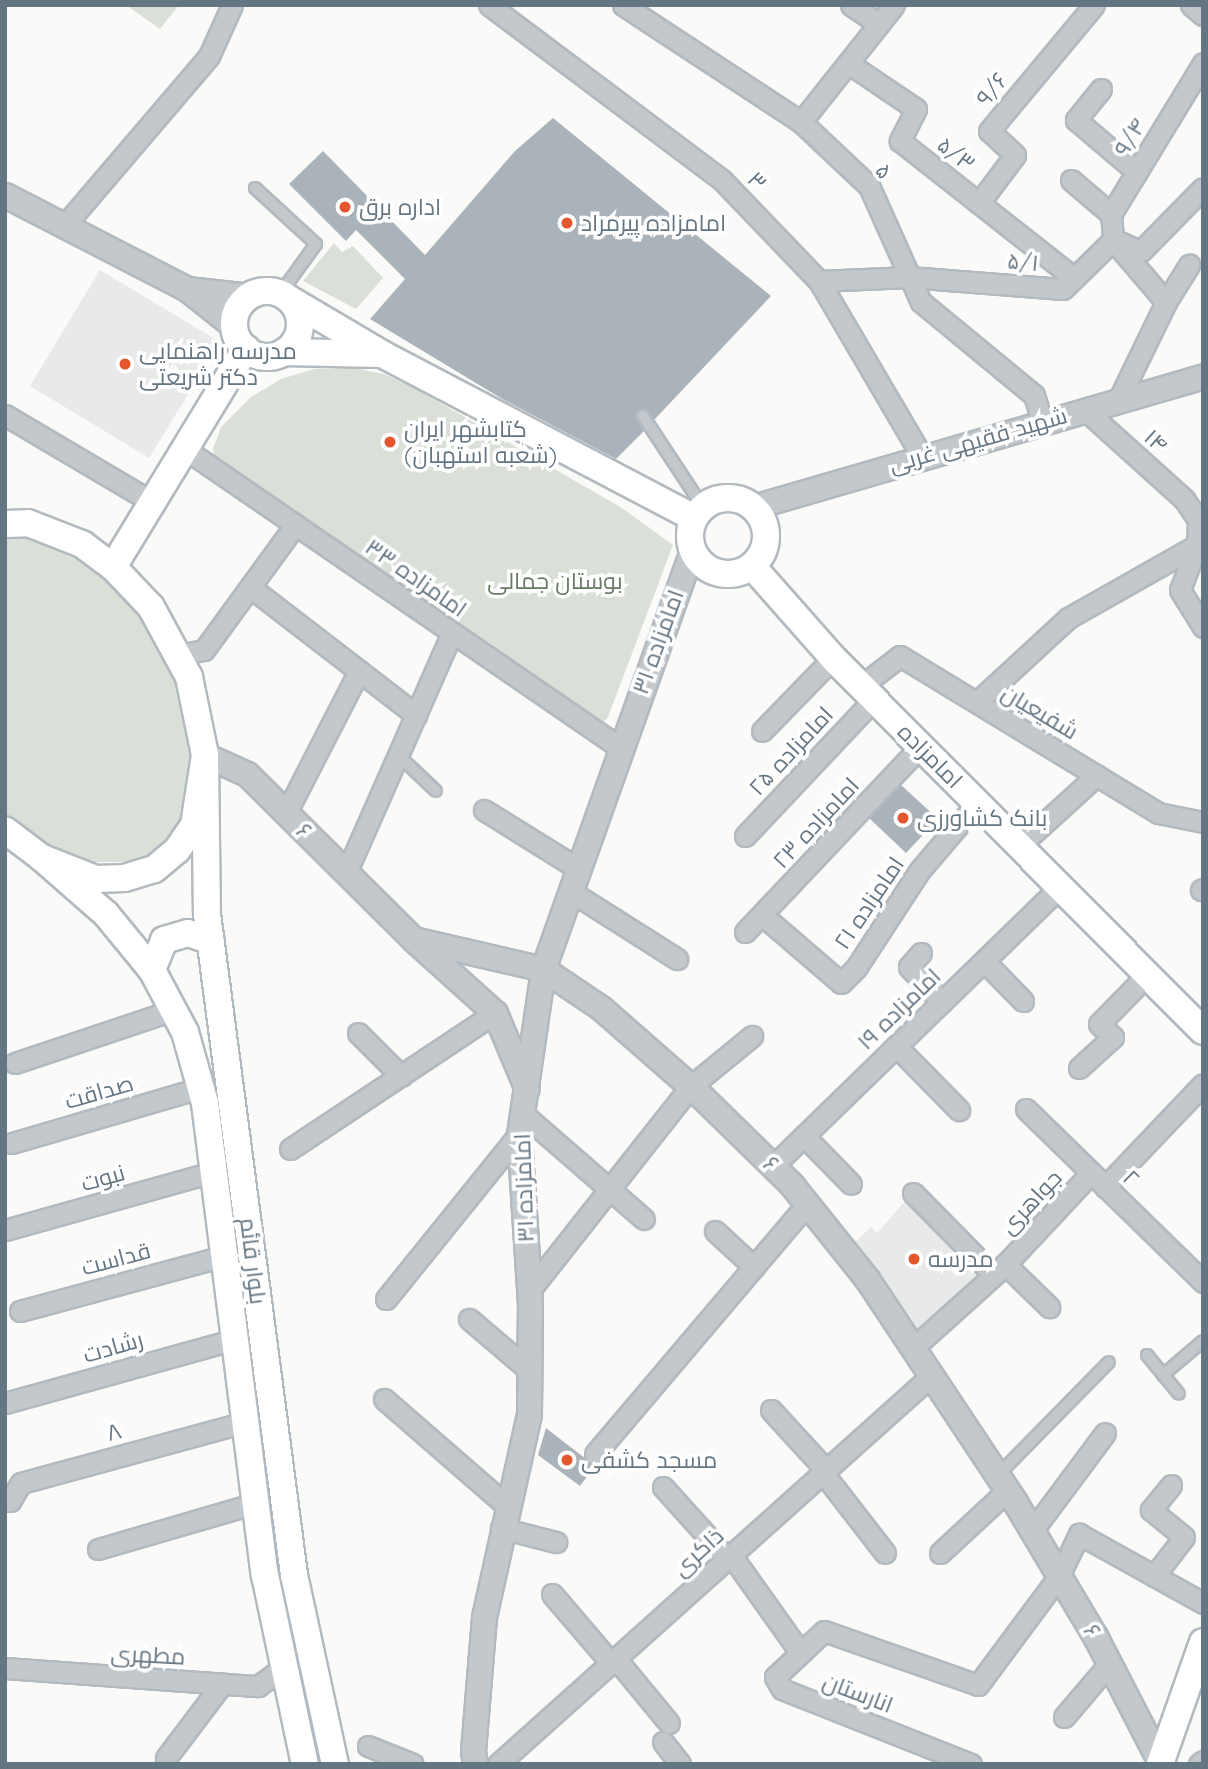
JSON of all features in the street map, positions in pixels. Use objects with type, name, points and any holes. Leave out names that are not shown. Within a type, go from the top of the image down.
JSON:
[{"type":"main road","points":[[113,567],[185,449],[240,338],[237,311],[251,296],[285,296],[382,354],[698,513],[733,498],[753,507],[766,537],[752,566],[730,574],[707,568],[692,550],[698,513]]},
{"type":"main road","points":[[284,352],[300,327],[285,296]]},
{"type":"main road","points":[[240,338],[264,356],[284,352],[382,354]]},
{"type":"main road","points":[[5,507],[16,524],[82,544],[113,567],[151,607],[178,655],[201,719],[205,755],[194,825],[177,850],[154,869],[125,878],[96,879],[42,858],[5,830]]},
{"type":"main road","name":"امامزاده","points":[[752,566],[833,658],[1203,1031]]},
{"type":"main road","name":"بلوار قائم","points":[[205,755],[211,941],[294,1576],[335,1764]]},
{"type":"main road","name":"بلوار قائم","points":[[42,858],[106,914],[152,970],[185,1032],[200,1088],[213,1172],[256,1503],[283,1668],[305,1764]]},
{"type":"main road","points":[[152,970],[164,940],[188,933],[211,941]]},
{"type":"main road","points":[[1160,1763],[1203,1642]]},
{"type":"street","points":[[64,226],[209,56],[232,5]]},
{"type":"street","name":"۳","points":[[489,5],[722,180],[819,281],[921,455]]},
{"type":"street","name":"۵","points":[[623,5],[801,122],[869,186],[921,302],[1034,395],[1042,421]]},
{"type":"street","points":[[851,5],[879,24]]},
{"type":"street","points":[[801,122],[894,5]]},
{"type":"street","name":"۹/۶","points":[[979,203],[1015,155],[989,131],[1094,5]]},
{"type":"street","points":[[1191,5],[1203,15]]},
{"type":"street","name":"۵/۳","points":[[848,63],[916,109],[900,141],[1074,278]]},
{"type":"street","name":"۹/۴","points":[[1111,214],[1203,63]]},
{"type":"street","points":[[1101,89],[1076,120],[1137,172]]},
{"type":"street","points":[[1071,180],[1111,214],[1113,240],[1166,302]]},
{"type":"street","points":[[1113,240],[1141,251],[1203,188]]},
{"type":"street","points":[[5,195],[187,289],[240,338]]},
{"type":"street","name":"۵/۱","points":[[819,281],[909,277],[1063,289],[1113,240]]},
{"type":"street","points":[[1119,399],[1166,302],[1189,265]]},
{"type":"street","points":[[187,289],[251,296]]},
{"type":"street","name":"شهید فقیهی غربی","points":[[753,507],[921,455],[1119,399],[1199,381]]},
{"type":"street","name":"۱۴","points":[[1084,409],[1184,499],[1198,520],[1200,539]]},
{"type":"street","points":[[5,415],[152,502]]},
{"type":"street","name":"امامزاده ۳۳","points":[[185,449],[618,747]]},
{"type":"street","points":[[178,655],[204,650],[295,525]]},
{"type":"street","points":[[1200,539],[1180,590],[1203,627]]},
{"type":"street","points":[[977,702],[1069,618],[1200,539]]},
{"type":"street","name":"امامزاده ۳۱","points":[[475,1764],[472,1751],[484,1617],[503,1516],[529,1414],[529,1291],[521,1124],[543,969],[618,747],[692,550]]},
{"type":"street","points":[[250,587],[415,715]]},
{"type":"street","points":[[346,873],[452,633]]},
{"type":"street","name":"شفیعیان","points":[[868,693],[900,656],[1158,813],[1203,822]]},
{"type":"street","points":[[762,731],[833,658]]},
{"type":"street","points":[[286,813],[359,671]]},
{"type":"street","name":"امامزاده ۲۵","points":[[745,836],[868,693]]},
{"type":"street","name":"امامزاده ۲۳","points":[[745,932],[921,746]]},
{"type":"street","name":"۶","points":[[205,755],[247,774],[413,939],[543,969],[601,1008],[691,1086],[773,1166],[867,1279],[1003,1483],[1110,1663],[1160,1763]]},
{"type":"street","points":[[1019,846],[1097,775]]},
{"type":"street","name":"امامزاده ۲۱","points":[[762,915],[841,983],[856,968],[920,870],[977,803]]},
{"type":"street","points":[[484,810],[577,868]]},
{"type":"street","name":"امامزاده ۱۹","points":[[773,1166],[1060,887]]},
{"type":"street","points":[[570,891],[677,959]]},
{"type":"street","points":[[413,939],[495,1013],[527,1091]]},
{"type":"street","points":[[921,953],[909,967],[942,1002]]},
{"type":"street","points":[[984,961],[1023,1000]]},
{"type":"street","points":[[1079,1068],[1113,1037],[1100,1024],[1147,975]]},
{"type":"street","points":[[15,1063],[173,1010]]},
{"type":"street","points":[[290,1149],[495,1013]]},
{"type":"street","points":[[358,1033],[401,1076]]},
{"type":"street","points":[[529,1291],[691,1086],[751,1036]]},
{"type":"street","points":[[896,1046],[959,1110]]},
{"type":"street","name":"جواهری","points":[[912,1348],[1203,1084]]},
{"type":"street","name":"صداقت","points":[[12,1143],[200,1088]]},
{"type":"street","name":"۲","points":[[1026,1109],[1203,1282]]},
{"type":"street","points":[[386,1299],[521,1124],[610,1188],[644,1219]]},
{"type":"street","points":[[804,1136],[851,1184]]},
{"type":"street","name":"نبوت","points":[[5,1230],[213,1172]]},
{"type":"street","points":[[913,1193],[1000,1270],[1049,1307]]},
{"type":"street","points":[[595,1454],[807,1204]]},
{"type":"street","points":[[715,1231],[754,1267]]},
{"type":"street","name":"قداست","points":[[20,1311],[224,1256]]},
{"type":"street","points":[[469,1319],[530,1371]]},
{"type":"street","name":"رشادت","points":[[5,1403],[235,1339]]},
{"type":"street","name":"ذاکری","points":[[498,1764],[931,1376]]},
{"type":"street","points":[[384,1399],[503,1516],[556,1542]]},
{"type":"street","points":[[771,1410],[824,1472],[885,1553]]},
{"type":"street","name":"۸","points":[[5,1501],[10,1501],[21,1483],[245,1422]]},
{"type":"street","points":[[1032,1531],[1105,1433]]},
{"type":"street","points":[[940,1553],[1003,1483]]},
{"type":"street","points":[[1154,1576],[1184,1537],[1151,1510],[1171,1485]]},
{"type":"street","points":[[663,1487],[729,1557],[804,1649],[824,1632],[978,1685],[1059,1576],[1079,1534],[1203,1604]]},
{"type":"street","points":[[98,1549],[256,1503]]},
{"type":"street","points":[[552,1594],[669,1723]]},
{"type":"street","name":"انارستان","points":[[804,1649],[775,1677],[782,1689],[971,1764]]},
{"type":"street","points":[[1064,1717],[1110,1663]]},
{"type":"street","name":"مطهری","points":[[5,1668],[258,1686],[283,1668]]},
{"type":"street","points":[[166,1758],[222,1684]]},
{"type":"street","points":[[663,1742],[680,1764]]},
{"type":"street","points":[[368,1745],[413,1764]]},
{"type":"lane","points":[[255,188],[316,244],[285,296]]},
{"type":"lane","points":[[643,416],[698,513]]},
{"type":"lane","points":[[398,754],[436,791]]},
{"type":"lane","points":[[1163,1375],[1203,1340]]},
{"type":"lane","points":[[1147,1355],[1179,1394]]},
{"type":"lane","points":[[1003,1483],[1109,1362]]},
{"type":"shaded area","name":"مدرسه راهنمایی دکتر شریعتی","points":[[100,270],[220,342],[149,458],[30,386]]},
{"type":"shaded area","name":"مدرسه","points":[[907,1199],[977,1274],[926,1327],[914,1332],[854,1243],[871,1227],[877,1233]]},
{"type":"green space","points":[[126,5],[179,5],[160,29]]},
{"type":"green space","points":[[334,243],[342,252],[353,246],[383,278],[356,309],[303,281]]},
{"type":"green space","name":"بوستان جمالی","points":[[349,367],[384,374],[416,389],[622,508],[673,545],[608,717],[597,729],[215,460],[213,449],[221,427],[251,397],[281,379],[314,369]]},
{"type":"green space","points":[[5,534],[32,534],[65,546],[93,566],[124,593],[151,627],[178,683],[191,742],[186,802],[175,830],[157,851],[134,862],[86,862],[59,852],[5,815]]},
{"type":"building","name":"امامزاده پیرمراد","points":[[553,118],[771,296],[654,420],[647,410],[638,410],[636,417],[644,431],[616,459],[504,400],[370,319],[405,279],[356,230],[346,241],[289,184],[323,151],[425,255],[515,151]]},
{"type":"building","name":"بانک کشاورزی","points":[[901,785],[938,819],[906,853],[869,818]]},
{"type":"building","name":"مسجد کشفی","points":[[546,1428],[595,1466],[580,1486],[538,1455]]},
{"type":"place","name":"اداره برق","points":[[345,207]]},
{"type":"place","name":"امامزاده پیرمراد","points":[[567,223]]},
{"type":"place","name":"مدرسه راهنمایی دکتر شریعتی","points":[[125,364]]},
{"type":"place","name":"کتابشهر ایران (شعبه استهبان)","points":[[390,442]]},
{"type":"place","name":"بانک کشاورزی","points":[[903,818]]},
{"type":"place","name":"مدرسه","points":[[914,1259]]},
{"type":"place","name":"مسجد کشفی","points":[[567,1460]]}]
